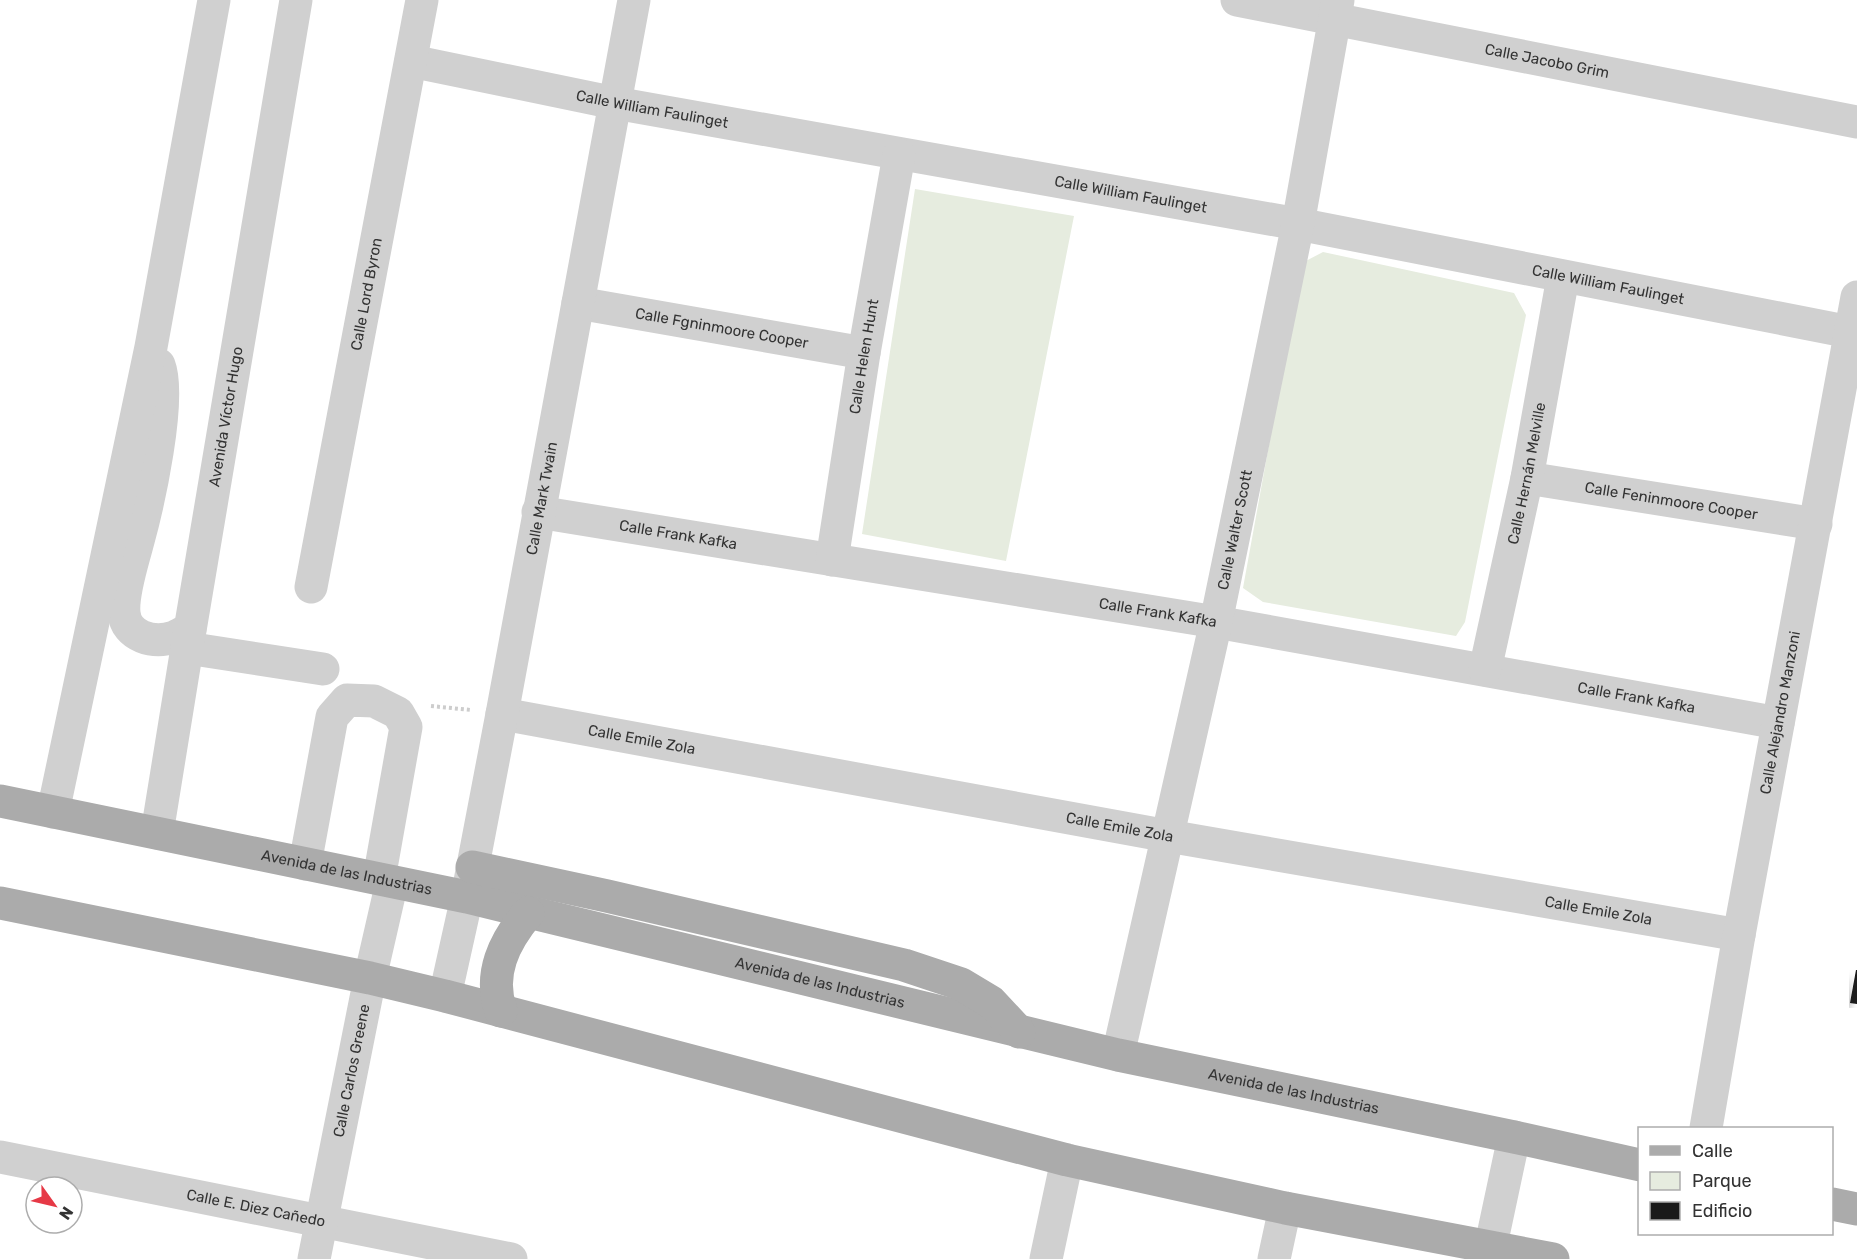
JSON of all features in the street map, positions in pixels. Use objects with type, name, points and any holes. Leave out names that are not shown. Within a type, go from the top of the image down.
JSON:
[{"type":"main road","name":"Avenida de las Industrias","points":[[0,801],[385,880],[469,882],[528,913],[1019,1032],[1638,1165]]},
{"type":"main road","points":[[469,882],[607,896],[904,965],[961,984],[991,1002],[1019,1032]]},
{"type":"main road","points":[[0,903],[370,978],[445,996],[1067,1160],[1489,1252],[1553,1259]]},
{"type":"main road","points":[[501,1011],[496,997],[496,982],[501,957],[517,927],[528,913]]},
{"type":"main road","points":[[1833,1204],[1857,1209]]},
{"type":"street","points":[[53,812],[151,347],[214,0]]},
{"type":"street","name":"Avenida Víctor Hugo","points":[[158,833],[296,0]]},
{"type":"street","name":"Calle Lord Byron","points":[[311,587],[422,0]]},
{"type":"street","name":"Calle Mark Twain","points":[[445,996],[502,714],[634,0]]},
{"type":"street","name":"Calle Jacobo Grim","points":[[1237,0],[1336,9],[1857,122]]},
{"type":"street","name":"Calle Walter Scott","points":[[1118,1055],[1216,622],[1298,224],[1336,9]]},
{"type":"street","name":"Calle William Faulinget","points":[[411,61],[615,103],[1298,224],[1850,332]]},
{"type":"street","name":"Calle Helen Hunt","points":[[832,560],[864,353],[899,155]]},
{"type":"street","name":"Calle Hernán Melville","points":[[1485,670],[1527,478],[1563,277]]},
{"type":"street","name":"Calle Alejandro Manzoni","points":[[1706,1127],[1739,935],[1857,297]]},
{"type":"street","name":"Calle Fgninmoore Cooper","points":[[578,303],[864,353]]},
{"type":"street","points":[[151,347],[161,370],[161,424],[125,600],[124,615],[131,630],[143,638],[160,640],[174,637],[189,638],[322,669]]},
{"type":"street","name":"Calle Feninmoore Cooper","points":[[1527,478],[1816,524]]},
{"type":"street","name":"Calle Frank Kafka","points":[[538,512],[1216,622],[1778,723]]},
{"type":"street","points":[[305,864],[332,717],[347,700],[374,701],[398,713]]},
{"type":"street","name":"Calle Carlos Greene","points":[[314,1259],[370,978],[406,727],[398,713]]},
{"type":"street","name":"Calle Emile Zola","points":[[502,714],[1168,836],[1739,935]]},
{"type":"street","points":[[1489,1252],[1514,1137]]},
{"type":"street","name":"Calle E. Diez Cañedo","points":[[0,1157],[511,1259]]},
{"type":"street","points":[[1046,1259],[1067,1160]]},
{"type":"street","points":[[1274,1259],[1285,1208]]},
{"type":"path","points":[[398,713],[422,705],[502,714]]},
{"type":"green space","points":[[915,189],[1074,216],[1006,561],[862,534]]},
{"type":"green space","points":[[1323,252],[1514,293],[1526,315],[1465,622],[1456,636],[1263,602],[1243,588],[1302,263]]},
{"type":"building","points":[[1857,970],[1857,1004],[1850,1003]]}]
